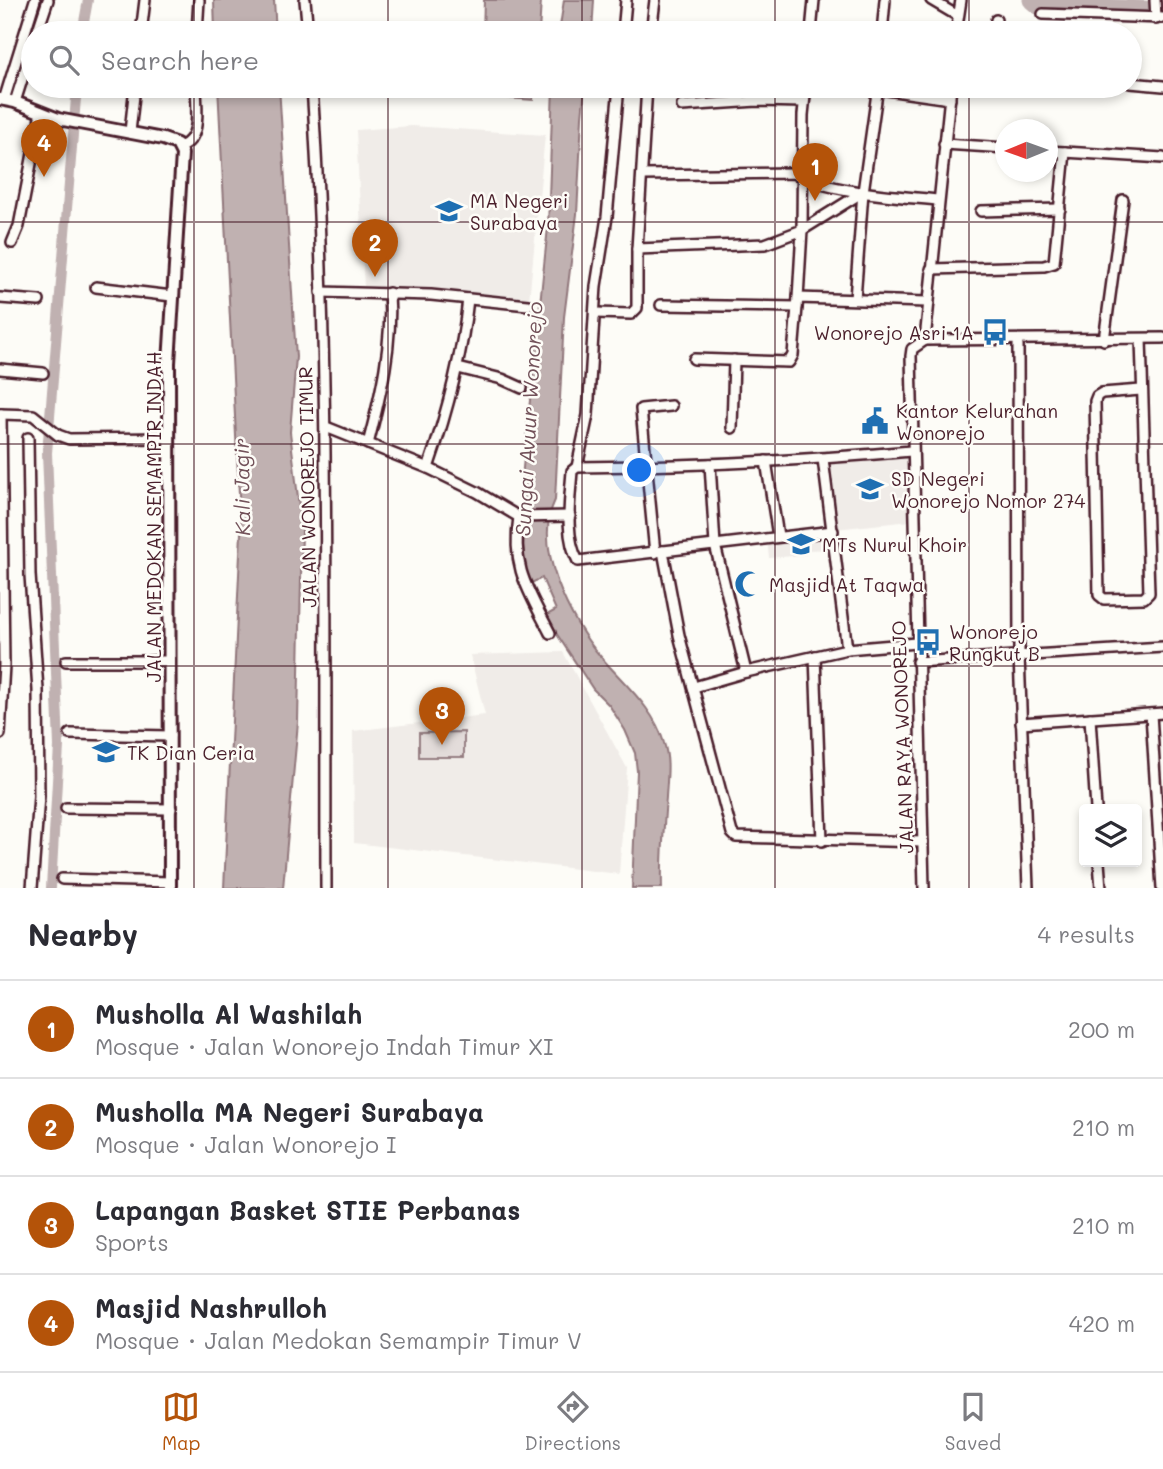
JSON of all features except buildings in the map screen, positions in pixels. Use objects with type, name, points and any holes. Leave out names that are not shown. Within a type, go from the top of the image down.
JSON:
[{"type":"street","points":[[29,21],[35,0]]},
{"type":"street","points":[[41,21],[48,0]]},
{"type":"street","points":[[142,21],[145,0]]},
{"type":"street","points":[[198,21],[199,0]]},
{"type":"street","points":[[305,0],[307,21]]},
{"type":"street","points":[[624,21],[626,0]]},
{"type":"street","points":[[652,21],[655,0]]},
{"type":"street","points":[[812,21],[814,0]]},
{"type":"street","points":[[883,21],[885,0]]},
{"type":"street","points":[[931,0],[958,16]]},
{"type":"street","points":[[948,10],[951,0]]},
{"type":"street","points":[[957,21],[961,0]]},
{"type":"street","points":[[1043,14],[1158,17],[1154,2]]},
{"type":"street","points":[[6,100],[21,48]]},
{"type":"street","points":[[6,100],[21,69]]},
{"type":"street","points":[[1142,84],[1163,86]]},
{"type":"street","points":[[130,132],[134,98]]},
{"type":"street","points":[[6,100],[58,119],[163,139],[180,147],[190,143],[196,130],[196,98]]},
{"type":"street","name":"JALAN WONOREJO TIMUR","points":[[313,98],[319,185],[326,427],[326,888]]},
{"type":"street","points":[[618,98],[595,313],[588,415],[575,468],[570,516],[573,546],[578,561],[833,531]]},
{"type":"street","points":[[595,313],[631,314],[636,311],[646,98]]},
{"type":"street","points":[[694,359],[789,362],[793,355],[802,230],[804,98]]},
{"type":"street","points":[[855,299],[863,192],[876,98]]},
{"type":"street","points":[[944,98],[950,99],[925,340],[1163,338]]},
{"type":"street","points":[[682,106],[757,101],[803,102]]},
{"type":"street","points":[[12,243],[19,226],[41,112]]},
{"type":"street","points":[[944,144],[995,147]]},
{"type":"street","name":"JALAN MEDOKAN SEMAMPIR INDAH","points":[[170,885],[169,439],[172,296],[183,154],[180,147]]},
{"type":"street","points":[[1058,151],[1163,158]]},
{"type":"street","points":[[931,269],[1044,266],[1054,263],[1065,152]]},
{"type":"street","points":[[643,175],[790,173],[803,179],[863,192],[938,200]]},
{"type":"street","points":[[637,249],[765,244],[802,230],[863,192]]},
{"type":"street","points":[[1104,340],[1123,200]]},
{"type":"street","points":[[981,211],[1060,209]]},
{"type":"street","points":[[96,288],[172,296]]},
{"type":"street","points":[[321,292],[389,293],[528,305]]},
{"type":"street","points":[[368,444],[378,409],[387,357],[391,313],[389,293]]},
{"type":"street","points":[[0,298],[39,301]]},
{"type":"street","points":[[428,468],[464,341],[468,299]]},
{"type":"street","points":[[661,305],[855,299],[927,302]]},
{"type":"street","points":[[1140,339],[1149,593],[1144,598],[1104,599],[1099,595],[1095,401],[1102,393],[1141,390]]},
{"type":"street","name":"JALAN RAYA WONOREJO","points":[[924,888],[916,662],[911,356],[912,349],[925,340]]},
{"type":"street","points":[[1018,345],[1019,656],[1028,888]]},
{"type":"street","points":[[732,428],[734,360]]},
{"type":"street","points":[[457,368],[502,379],[522,388]]},
{"type":"street","points":[[0,369],[43,373]]},
{"type":"street","points":[[671,406],[641,409],[646,467],[659,552],[732,833],[736,837],[923,842]]},
{"type":"street","points":[[0,734],[1,414],[39,417],[58,435],[69,439],[169,439]]},
{"type":"street","points":[[326,427],[428,468],[522,517],[570,516]]},
{"type":"street","points":[[28,439],[30,575],[38,690],[39,796],[32,888]]},
{"type":"street","points":[[575,468],[823,459],[911,451]]},
{"type":"street","points":[[823,459],[847,649]]},
{"type":"street","points":[[766,461],[778,536]]},
{"type":"street","points":[[710,464],[715,545],[746,672]]},
{"type":"street","points":[[522,517],[516,554],[523,580],[550,634]]},
{"type":"street","points":[[694,687],[847,649],[916,643]]},
{"type":"street","points":[[916,662],[1163,647]]},
{"type":"street","points":[[815,656],[822,841]]},
{"type":"street","points":[[66,661],[170,661]]},
{"type":"street","points":[[1021,723],[1163,713]]},
{"type":"street","points":[[1151,714],[1159,793],[1162,888]]},
{"type":"street","points":[[1090,718],[1096,804]]},
{"type":"street","points":[[70,734],[170,736]]},
{"type":"street","points":[[66,808],[170,809]]},
{"type":"street","points":[[1099,867],[1101,888]]},
{"type":"street","points":[[62,879],[170,885]]},
{"type":"shaded area","name":"MA Negeri Surabaya","points":[[412,126],[545,135],[529,301],[364,288],[356,130]]},
{"type":"shaded area","name":"SD Negeri Wonorejo Nomor 274","points":[[911,452],[911,521],[835,529],[825,458]]},
{"type":"shaded area","name":"MTs Nurul Khoir","points":[[832,533],[834,549],[806,550],[806,555],[769,558],[767,539]]},
{"type":"shaded area","points":[[563,652],[627,768],[619,874],[354,843],[353,731],[485,715],[470,655]]},
{"type":"shaded area","points":[[464,732],[464,757],[419,757],[419,733]]},
{"type":"water","points":[[214,0],[274,0],[275,21],[215,21]]},
{"type":"water","points":[[484,0],[541,0],[540,21],[483,21]]},
{"type":"water","points":[[564,0],[594,0],[593,21],[561,21]]},
{"type":"water","name":"Kali Jagir","points":[[219,98],[280,98],[296,357],[290,432],[302,530],[298,722],[283,888],[224,888],[241,533]]},
{"type":"water","points":[[553,98],[584,98],[577,214],[564,317],[555,500],[549,519],[548,539],[558,583],[578,624],[601,657],[646,708],[664,743],[668,770],[662,888],[632,888],[637,771],[635,753],[625,730],[609,705],[593,689],[545,616],[556,610],[542,578],[529,584],[525,564],[523,546],[529,509],[522,500],[521,487],[548,227]]},
{"type":"waterway","points":[[84,21],[88,0]]},
{"type":"waterway","points":[[1032,0],[1038,5],[1163,11]]},
{"type":"waterway","points":[[51,888],[59,746],[47,453],[76,98]]},
{"type":"place","name":"Masjid Nashrulloh","points":[[44,177]]},
{"type":"place","name":"Musholla Al Washilah","points":[[815,201]]},
{"type":"place","name":"MA Negeri Surabaya","points":[[449,211]]},
{"type":"place","name":"Musholla MA Negeri Surabaya","points":[[375,277]]},
{"type":"place","name":"Wonorejo Asri 1A","points":[[995,332]]},
{"type":"place","name":"Kantor Kelurahan Wonorejo","points":[[875,421]]},
{"type":"place","name":"SD Negeri Wonorejo Nomor 274","points":[[870,489]]},
{"type":"place","name":"MTs Nurul Khoir","points":[[801,544]]},
{"type":"place","name":"Masjid At Taqwa","points":[[748,584]]},
{"type":"place","name":"Wonorejo Rungkut B","points":[[928,642]]},
{"type":"place","name":"Lapangan Basket STIE Perbanas","points":[[442,745]]},
{"type":"place","name":"TK Dian Ceria","points":[[106,752]]},
{"type":"water label","name":"Sungai Avuur Wonorejo","points":[[528,419]]}]
